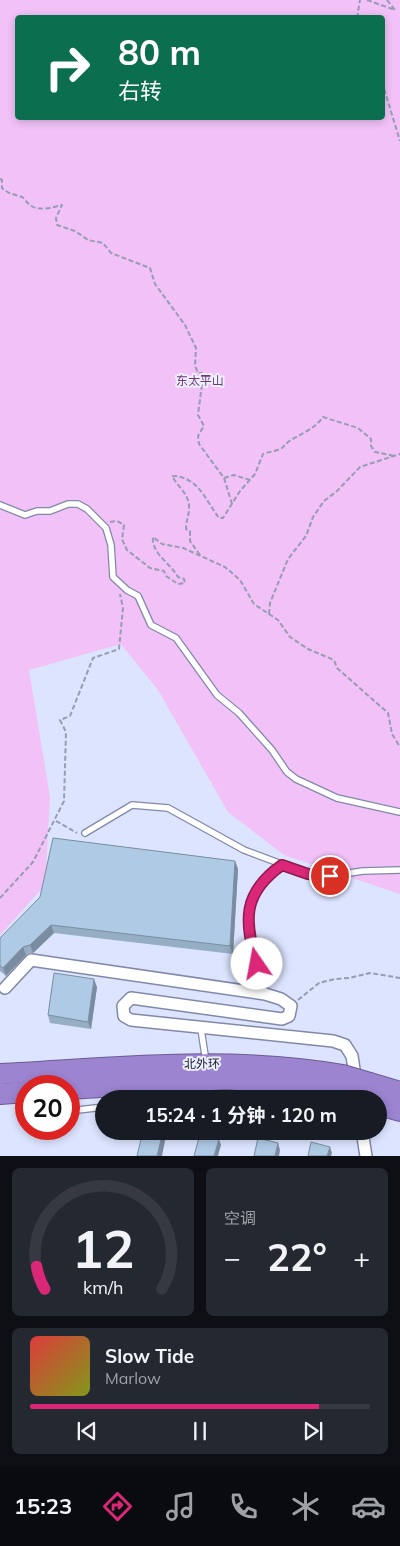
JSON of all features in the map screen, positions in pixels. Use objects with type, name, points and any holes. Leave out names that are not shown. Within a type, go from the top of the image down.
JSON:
[{"type":"highway","name":"北外环","points":[[0,1074],[142,1065],[258,1064],[347,1090]]},
{"type":"highway","name":"北外环","points":[[80,1088],[226,1079],[342,1090]]},
{"type":"highway","name":"北外环","points":[[352,1090],[370,1083],[400,1092]]},
{"type":"highway","points":[[0,1094],[15,1093]]},
{"type":"highway","points":[[387,1107],[400,1111]]},
{"type":"street","points":[[5,988],[31,960],[265,994],[282,999],[291,1006],[289,1016],[282,1019],[131,998],[123,1006],[124,1016],[131,1020],[333,1042],[345,1045],[354,1065],[350,1090]]},
{"type":"street","points":[[363,1140],[366,1156]]},
{"type":"lane","points":[[0,505],[25,515],[37,511],[50,512],[68,504],[78,504],[103,525],[111,545],[113,577],[138,596],[151,626],[176,638],[189,659],[217,695],[239,712],[272,750],[287,772],[296,779],[337,798],[400,812]]},
{"type":"lane","points":[[85,833],[132,805],[168,808],[244,850],[308,874],[330,876],[363,871],[400,870]]},
{"type":"lane","points":[[265,994],[254,953],[249,921],[251,900],[265,877],[282,865]]},
{"type":"lane","points":[[201,1029],[206,1064]]},
{"type":"lane","points":[[80,1109],[95,1107]]},
{"type":"path","points":[[358,15],[360,0]]},
{"type":"path","points":[[367,0],[395,10],[386,0]]},
{"type":"path","points":[[385,92],[400,141]]},
{"type":"path","points":[[0,179],[2,180],[2,188],[9,193],[22,196],[33,207],[42,208],[62,205],[56,218],[57,225],[75,231],[88,240],[103,243],[111,252],[150,268],[155,284],[185,325],[196,348],[195,366],[198,373],[202,373],[203,376],[198,415],[204,426],[198,436],[199,444],[224,478],[232,504]]},
{"type":"path","points":[[200,555],[190,541],[190,531],[186,529],[186,517],[190,507],[188,497],[172,476],[182,477],[192,482],[210,501],[219,518],[223,518],[255,474],[263,454],[282,448],[287,443],[318,425],[323,417],[358,428],[371,438],[371,446],[375,452],[395,456]]},
{"type":"path","points":[[269,614],[270,603],[288,559],[306,536],[313,517],[324,501],[337,491],[360,467],[400,454]]},
{"type":"path","points":[[224,478],[234,475],[250,480]]},
{"type":"path","points":[[103,525],[117,521],[124,525],[122,539],[127,550],[154,571],[164,571],[166,576],[178,584],[185,583],[184,579],[178,577],[158,554],[153,537],[162,544],[200,555],[226,567],[240,580],[254,604],[278,620],[290,637],[308,649],[334,660],[337,668],[388,713],[392,734],[400,747]]},
{"type":"path","points":[[0,898],[33,862],[64,801],[66,732],[60,720],[70,716],[93,658],[119,649],[123,608],[118,582]]},
{"type":"path","points":[[55,820],[75,833],[85,833]]},
{"type":"path","points":[[291,1008],[307,990],[319,983],[370,973],[400,978]]},
{"type":"green space","name":"东太平山","points":[[0,0],[400,0],[400,894],[284,855],[228,812],[158,690],[121,644],[29,670],[50,797],[45,885],[0,935]]},
{"type":"building","points":[[53,838],[235,861],[230,946],[51,925],[30,945],[23,947],[3,968],[0,966],[0,938],[40,897]]},
{"type":"building","points":[[54,973],[94,979],[88,1022],[48,1015]]},
{"type":"building","points":[[141,1140],[161,1140],[157,1156],[137,1156]]},
{"type":"building","points":[[198,1140],[219,1140],[214,1156],[194,1156]]},
{"type":"building","points":[[258,1140],[278,1143],[275,1156],[254,1156]]},
{"type":"building","points":[[311,1142],[330,1147],[327,1156],[308,1156]]},
{"type":"route","points":[[257,964],[249,921],[251,900],[265,877],[282,865],[308,874],[330,876]]}]
